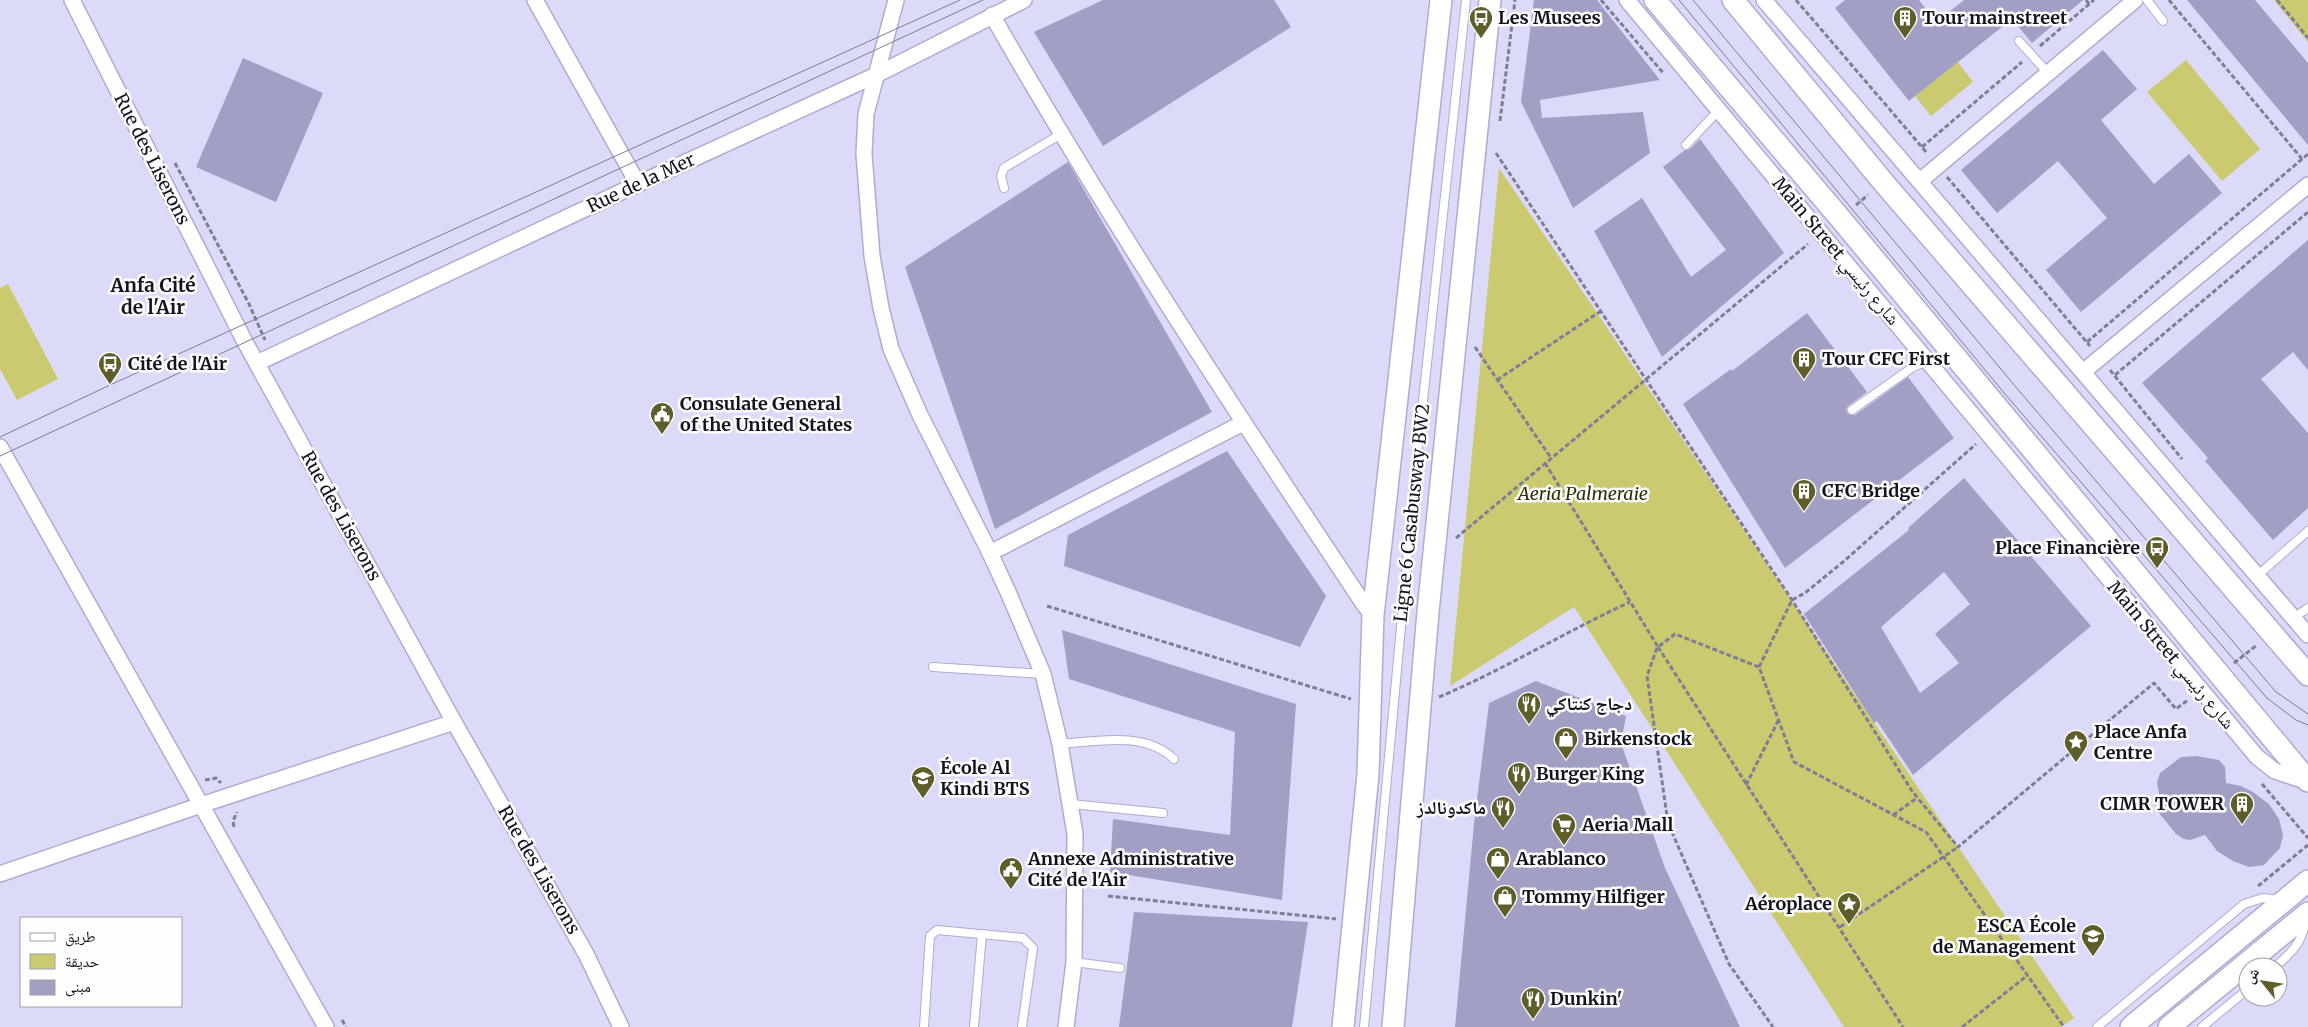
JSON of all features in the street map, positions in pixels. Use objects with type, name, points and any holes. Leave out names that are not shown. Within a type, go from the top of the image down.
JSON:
[{"type":"main road","points":[[1343,1027],[1368,774],[1373,615],[1441,0]]},
{"type":"main road","points":[[1393,1027],[1433,556],[1490,0]]},
{"type":"main road","name":"Main Street شارع رئيسي","points":[[1655,0],[1840,218],[2308,781]]},
{"type":"main road","points":[[1733,0],[1884,183],[2308,675]]},
{"type":"main road","points":[[2131,1027],[2308,881]]},
{"type":"main road","points":[[2169,1027],[2306,914]]},
{"type":"street","name":"Rue des Liserons","points":[[72,0],[134,126],[257,363],[454,722],[586,954],[621,1027]]},
{"type":"street","points":[[535,0],[638,184]]},
{"type":"street","points":[[896,0],[866,114],[864,154],[868,222],[881,308],[891,349],[920,415],[990,553],[1043,674],[1060,744],[1075,834],[1074,962],[1066,1027]]},
{"type":"street","name":"Rue de la Mer","points":[[257,363],[638,184],[876,75],[1024,0]]},
{"type":"street","name":"Main Street شارع رئيسي","points":[[1627,0],[2257,757],[2266,765],[2286,776],[2308,781]]},
{"type":"street","points":[[1764,0],[2308,635]]},
{"type":"street","points":[[1920,182],[2135,0]]},
{"type":"street","points":[[992,15],[1061,134],[1243,423],[1365,606],[1373,615]]},
{"type":"street","points":[[2083,372],[2308,185]]},
{"type":"street","points":[[990,553],[1243,423]]},
{"type":"street","points":[[0,447],[326,1027]]},
{"type":"street","points":[[0,874],[201,805],[454,722]]},
{"type":"lane","name":"Ligne 6 Casabusway BW2","points":[[1364,1027],[1415,475],[1466,0]]},
{"type":"lane","points":[[2147,0],[2163,21]]},
{"type":"lane","points":[[2019,41],[2048,74]]},
{"type":"lane","points":[[1686,145],[1718,110]]},
{"type":"lane","points":[[1004,188],[1001,176],[1004,168],[1061,134]]},
{"type":"lane","points":[[1852,410],[1913,367],[1927,361]]},
{"type":"lane","points":[[2257,576],[2308,531]]},
{"type":"lane","points":[[2293,618],[2308,608]]},
{"type":"lane","points":[[933,667],[1043,674]]},
{"type":"lane","points":[[1060,744],[1091,741],[1147,742],[1166,751],[1174,759]]},
{"type":"lane","points":[[1071,804],[1163,813]]},
{"type":"lane","points":[[2097,1027],[2244,904],[2263,898],[2283,902]]},
{"type":"lane","points":[[2286,957],[2299,942],[2305,925],[2306,914]]},
{"type":"lane","points":[[924,1027],[930,936],[937,930],[1023,938],[1033,948],[1022,1027]]},
{"type":"lane","points":[[974,1027],[982,934]]},
{"type":"lane","points":[[1074,962],[1120,968]]},
{"type":"lane","points":[[2202,1027],[2238,997]]},
{"type":"path","points":[[1796,0],[2101,358]]},
{"type":"path","points":[[2086,0],[2090,4]]},
{"type":"path","points":[[1922,147],[2094,0]]},
{"type":"path","points":[[2169,0],[2302,159]]},
{"type":"path","points":[[2277,0],[2308,38]]},
{"type":"path","points":[[1496,153],[1792,600],[1917,798],[1958,847]]},
{"type":"path","points":[[2087,342],[2308,154]]},
{"type":"path","points":[[1840,218],[1884,183]]},
{"type":"path","points":[[2115,376],[2308,212]]},
{"type":"path","points":[[1433,556],[1821,233]]},
{"type":"path","points":[[1497,380],[1601,311]]},
{"type":"path","points":[[1472,342],[1551,458]]},
{"type":"path","points":[[1988,434],[1843,562],[1805,593],[1792,600],[1759,667],[1794,762],[1926,832],[1945,856],[2064,1027]]},
{"type":"path","points":[[1546,463],[1658,647],[1903,1027]]},
{"type":"path","points":[[1439,698],[1485,678],[1576,627],[1630,602]]},
{"type":"path","points":[[1047,606],[1359,701]]},
{"type":"path","points":[[2220,676],[2272,632]]},
{"type":"path","points":[[1759,667],[1675,634],[1658,647],[1647,676],[1668,822],[1729,964],[1773,1027]]},
{"type":"path","points":[[1840,927],[1958,847],[2154,683],[2176,709],[2201,690]]},
{"type":"path","points":[[1746,785],[1778,720]]},
{"type":"path","points":[[1893,815],[1917,798]]},
{"type":"path","points":[[239,836],[234,828],[233,821],[242,808]]},
{"type":"path","points":[[1108,896],[1339,919]]},
{"type":"path","points":[[1962,1027],[2028,976]]},
{"type":"path","points":[[338,1013],[346,1027]]},
{"type":"green space","points":[[2274,0],[2308,0],[2308,42]]},
{"type":"green space","points":[[2186,60],[2260,149],[2222,181],[2147,92]]},
{"type":"green space","points":[[1958,62],[1973,82],[1931,116],[1915,96]]},
{"type":"green space","name":"Aeria Palmeraie","points":[[1499,168],[2074,1018],[2061,1027],[1844,1027],[1574,607],[1450,686]]},
{"type":"green space","points":[[8,284],[58,379],[17,400],[0,369],[0,288]]},
{"type":"building","points":[[1103,0],[1274,0],[1291,27],[1103,146],[1034,32]]},
{"type":"building","points":[[1534,0],[1597,0],[1660,80],[1540,100],[1542,118],[1643,112],[1650,153],[1573,208],[1521,102]]},
{"type":"building","name":"Tour mainstreet","points":[[1845,0],[1919,0],[1936,22],[1964,0],[2083,0],[2032,43],[2012,19],[1909,101],[1835,8]]},
{"type":"building","points":[[2187,0],[2255,0],[2308,63],[2308,145]]},
{"type":"building","points":[[2103,50],[2137,89],[2101,120],[2154,184],[2189,154],[2222,193],[2081,312],[2046,270],[2107,218],[2058,161],[1997,213],[1961,170]]},
{"type":"building","points":[[243,58],[323,93],[276,202],[196,167]]},
{"type":"building","points":[[1700,139],[1784,253],[1662,357],[1594,231],[1642,198],[1691,277],[1726,250],[1663,167],[1685,150],[1690,149]]},
{"type":"building","points":[[1068,162],[1212,412],[995,529],[905,267]]},
{"type":"building","points":[[2308,240],[2308,370],[2293,352],[2261,379],[2308,433],[2308,508],[2273,540],[2205,461],[2208,458],[2142,383]]},
{"type":"building","name":"CFC Bridge","points":[[1807,313],[1867,392],[1848,406],[1846,410],[1848,414],[1855,415],[1908,377],[1954,438],[1785,568],[1683,404],[1731,369],[1732,371]]},
{"type":"building","points":[[1227,451],[1326,596],[1300,647],[1064,566],[1068,535]]},
{"type":"building","points":[[1964,478],[2091,626],[1913,775],[1877,721],[1874,723],[1804,614],[1909,530],[1908,528]],"holes":[[[1944,572],[1970,604],[1935,634],[1959,663],[1920,693],[1881,627]]]},
{"type":"building","points":[[1062,630],[1296,704],[1282,900],[1110,872],[1113,819],[1230,835],[1235,732],[1069,679]]},
{"type":"building","name":"Aeria Mall","points":[[1536,681],[1626,716],[1621,743],[1665,868],[1740,1027],[1455,1027],[1474,824],[1489,703]]},
{"type":"building","points":[[2196,756],[2219,760],[2225,767],[2226,783],[2241,786],[2253,792],[2269,804],[2279,819],[2283,835],[2280,848],[2264,865],[2249,867],[2233,861],[2217,851],[2205,835],[2190,840],[2184,839],[2176,834],[2159,813],[2157,805],[2160,800],[2157,782],[2160,773],[2181,757]]},
{"type":"building","points":[[1134,912],[1308,922],[1292,1027],[1119,1027]]},
{"type":"tram line","points":[[0,437],[110,385],[960,0]]},
{"type":"tram line","points":[[0,456],[983,0]]},
{"type":"tram line","points":[[1679,0],[2005,394],[2267,698],[2296,720],[2308,725]]},
{"type":"tram line","points":[[1693,0],[2015,386],[2276,692],[2308,714]]},
{"type":"place","name":"Les Musees","points":[[1481,39]]},
{"type":"place","name":"Tour mainstreet","points":[[1905,39]]},
{"type":"place","name":"Tour CFC First","points":[[1804,380]]},
{"type":"place","name":"Cité de l'Air","points":[[110,385]]},
{"type":"place","name":"Consulate General of the United States","points":[[662,435]]},
{"type":"place","name":"CFC Bridge","points":[[1804,512]]},
{"type":"place","name":"Place Financière","points":[[2157,569]]},
{"type":"place","name":"دجاج كنتاكي","points":[[1529,725]]},
{"type":"place","name":"Birkenstock","points":[[1566,760]]},
{"type":"place","name":"Place Anfa Centre","points":[[2076,763]]},
{"type":"place","name":"Burger King","points":[[1519,795]]},
{"type":"place","name":"École Al Kindi BTS","points":[[923,799]]},
{"type":"place","name":"CIMR TOWER","points":[[2242,825]]},
{"type":"place","name":"ماكدونالدز","points":[[1503,829]]},
{"type":"place","name":"Aeria Mall","points":[[1564,846]]},
{"type":"place","name":"Arablanco","points":[[1498,880]]},
{"type":"place","name":"Annexe Administrative Cité de l'Air","points":[[1011,890]]},
{"type":"place","name":"Tommy Hilfiger","points":[[1505,918]]},
{"type":"place","name":"Aéroplace","points":[[1849,925]]},
{"type":"place","name":"ESCA École de Management","points":[[2093,957]]},
{"type":"place","name":"Dunkin'","points":[[1533,1020]]},
{"type":"district","name":"Anfa Cité de l'Air","points":[[153,296]]}]
